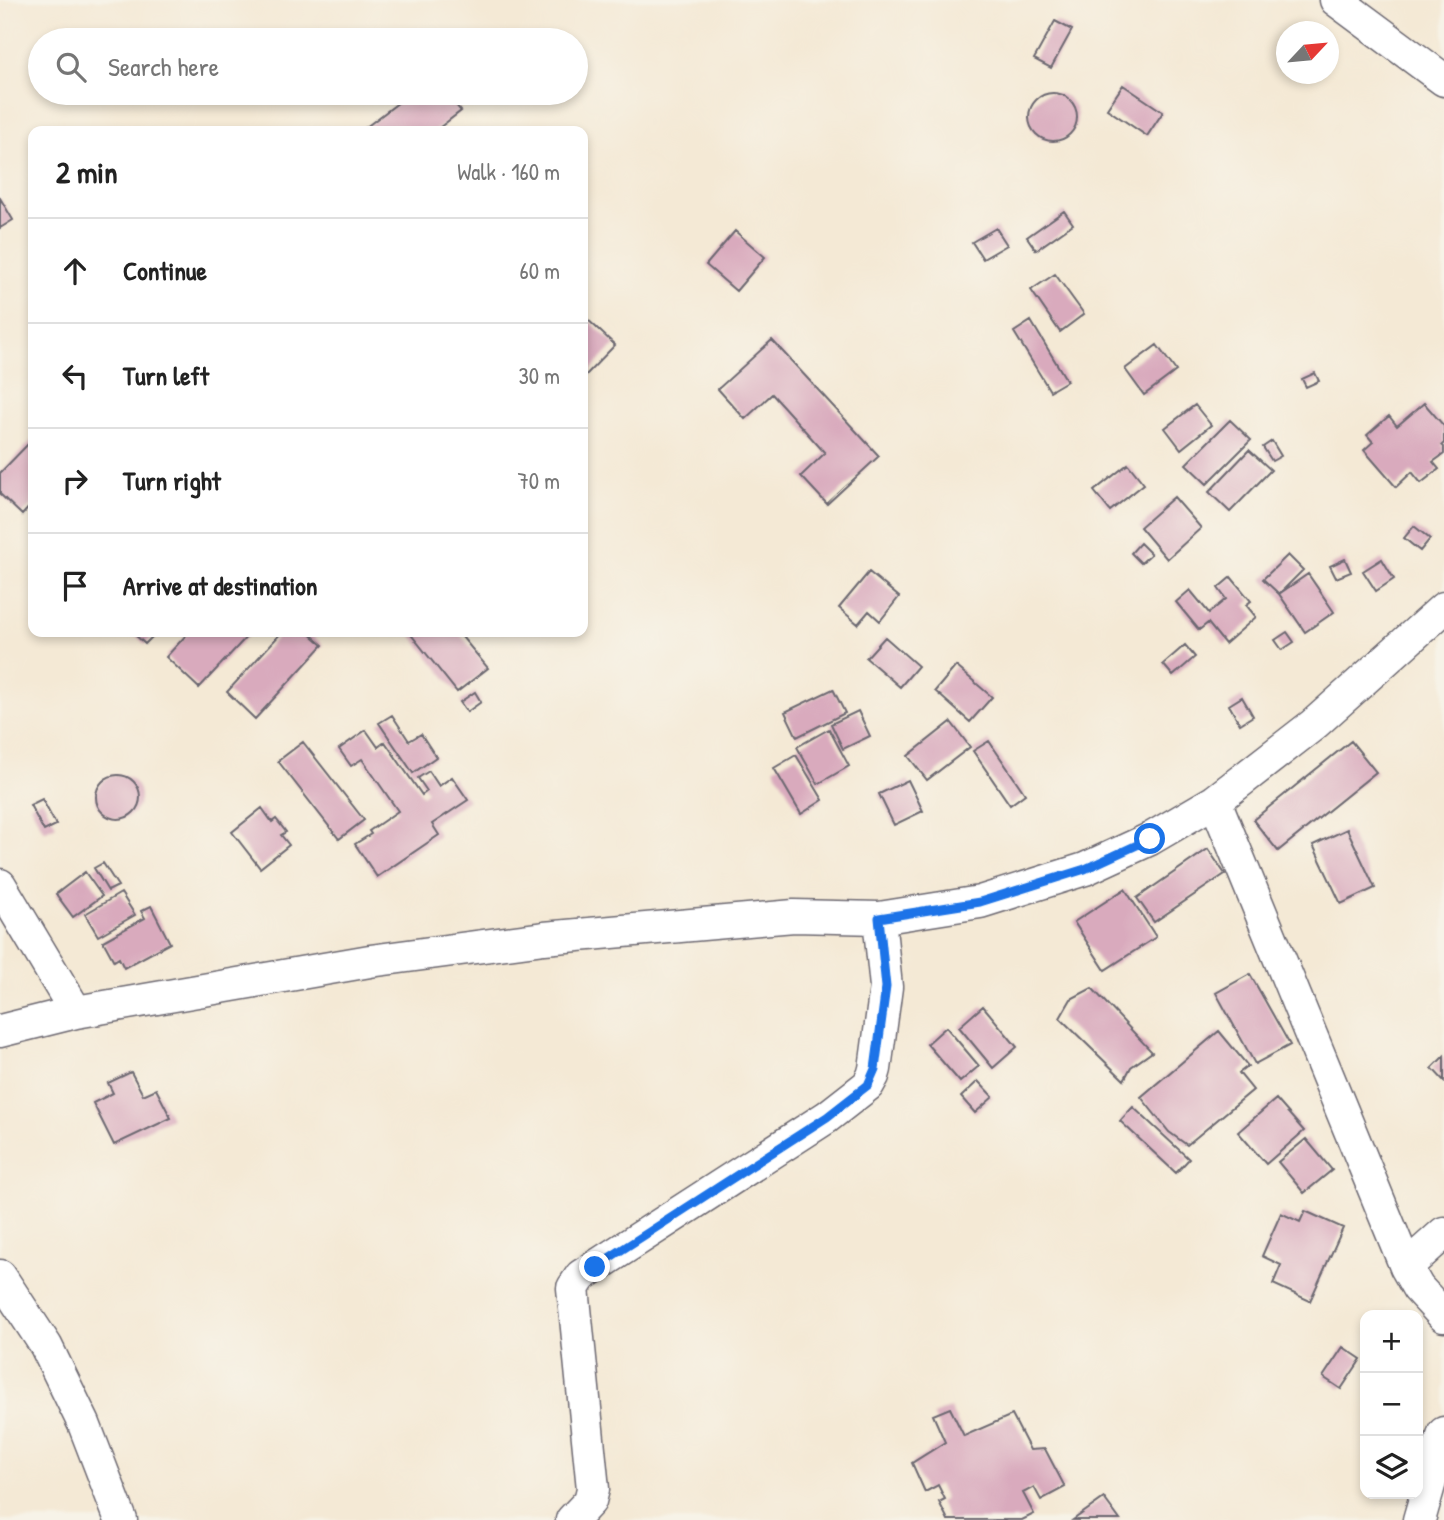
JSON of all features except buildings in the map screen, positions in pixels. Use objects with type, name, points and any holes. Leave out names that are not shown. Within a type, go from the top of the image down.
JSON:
[{"type":"street","points":[[1343,2],[1444,80]]},
{"type":"street","points":[[0,1031],[76,1012],[370,961],[544,938],[794,916],[879,918],[980,902],[1085,869],[1150,839],[1215,801],[1313,725],[1444,608]]},
{"type":"street","points":[[1215,801],[1406,1267],[1418,1288],[1444,1316]]},
{"type":"street","points":[[0,885],[76,1012]]},
{"type":"street","points":[[572,1520],[590,1501],[593,1489],[573,1288],[581,1276],[827,1117],[868,1085],[875,1069],[886,987],[879,918]]},
{"type":"street","points":[[1406,1267],[1444,1233]]},
{"type":"street","points":[[0,1276],[46,1346],[84,1424],[121,1520]]},
{"type":"street","points":[[1419,1520],[1444,1433]]},
{"type":"route","points":[[595,1267],[827,1117],[868,1085],[875,1069],[886,987],[879,918],[980,902],[1085,869],[1150,839]]}]
